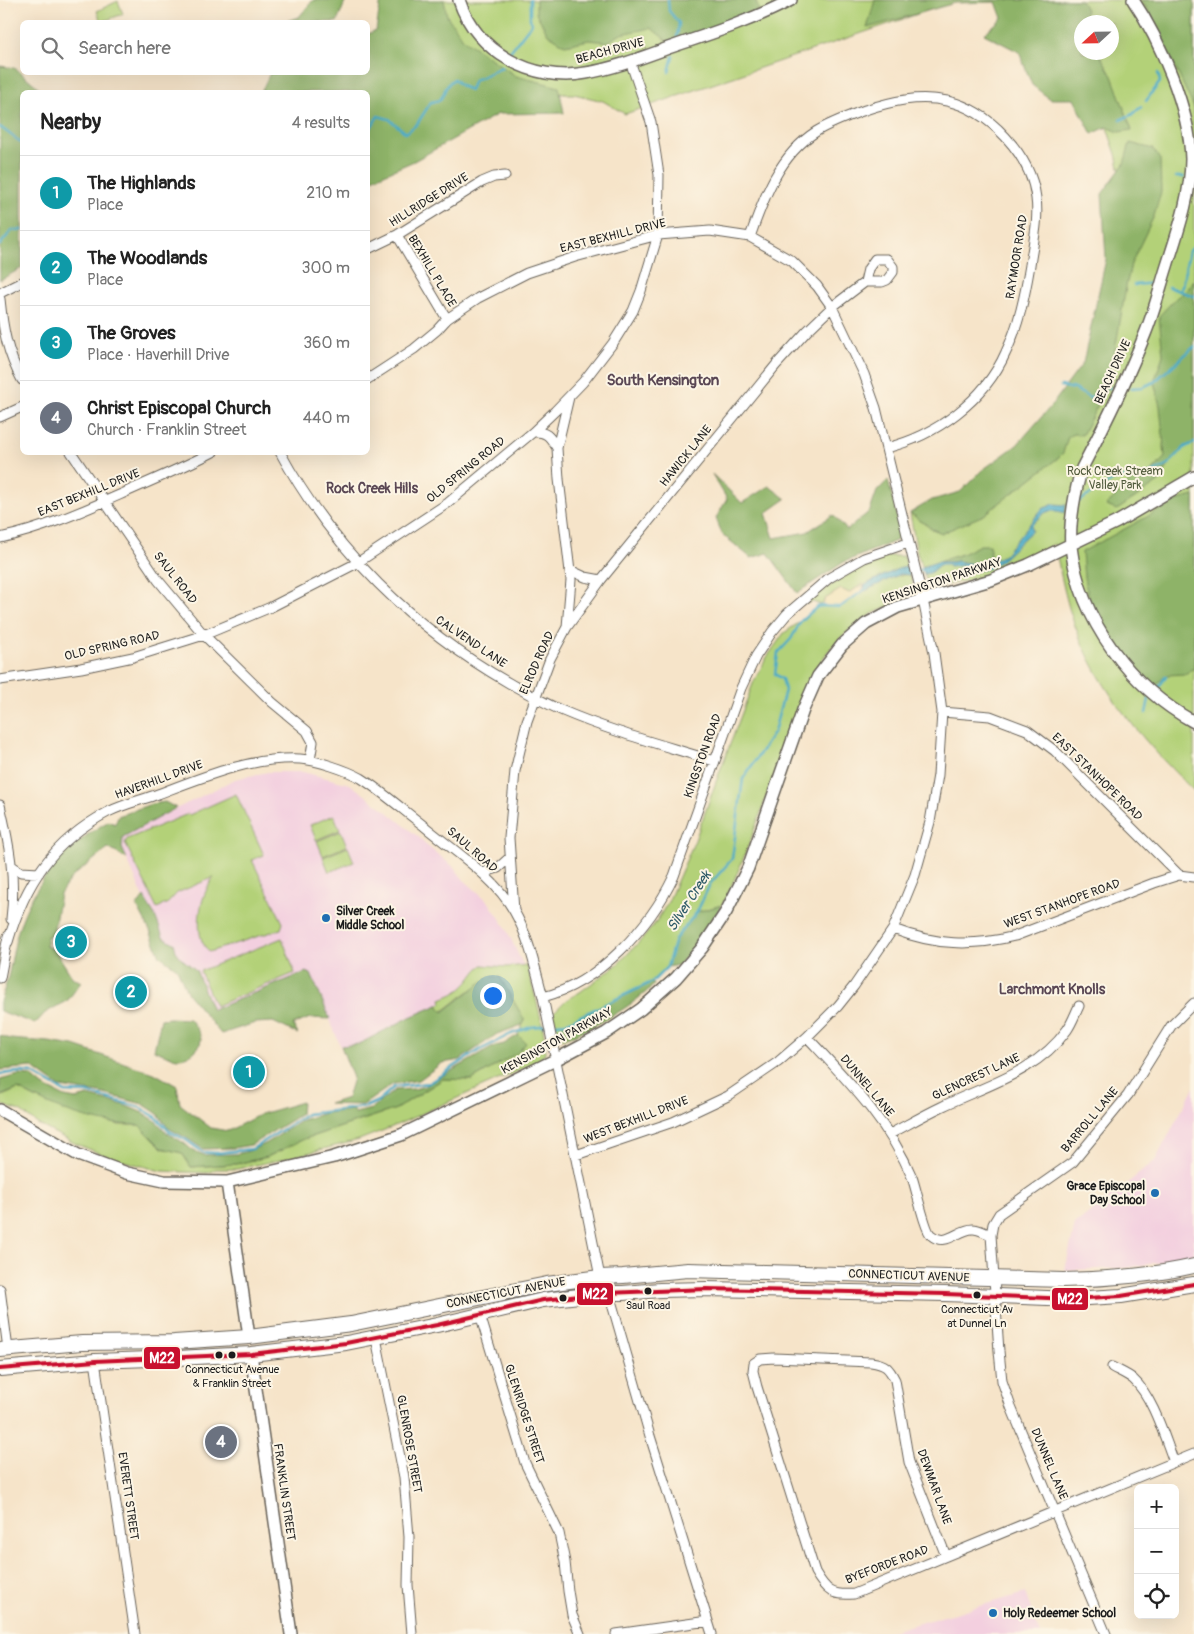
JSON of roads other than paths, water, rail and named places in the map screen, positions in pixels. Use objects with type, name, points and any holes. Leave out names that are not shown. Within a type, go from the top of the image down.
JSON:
[{"type":"main road","name":"CONNECTICUT AVENUE","points":[[4,1349],[82,1343],[174,1342],[248,1337],[308,1330],[378,1318],[547,1284],[600,1277],[688,1270],[994,1279],[1104,1279],[1194,1266]]},
{"type":"main road","name":"CONNECTICUT AVENUE","points":[[0,1369],[95,1361],[250,1354],[346,1343],[376,1338],[543,1300],[607,1292],[706,1289],[996,1296],[1072,1300],[1122,1296],[1194,1284]]},
{"type":"main road","points":[[250,1354],[252,1350],[264,1344],[297,1340],[308,1330]]},
{"type":"main road","points":[[204,1357],[211,1352],[244,1347],[248,1343],[248,1337]]},
{"type":"street","name":"BEACH DRIVE","points":[[459,0],[467,19],[475,31],[504,58],[527,69],[542,73],[570,75],[586,74],[630,61],[726,28],[774,9],[791,0]]},
{"type":"street","name":"BEACH DRIVE","points":[[1133,0],[1143,14],[1154,37],[1182,103],[1191,159],[1189,179],[1180,223],[1146,333],[1126,379],[1082,468],[1076,489],[1071,545],[1075,567],[1088,606],[1112,650],[1143,685],[1178,713],[1194,722]]},
{"type":"street","name":"OLD SPRING ROAD","points":[[0,680],[89,666],[132,656],[204,635],[271,607],[357,563],[448,503],[533,432],[569,397],[613,343],[633,311],[642,291],[658,235],[660,221],[659,175],[651,122],[630,61]]},
{"type":"street","name":"RAYMOOR ROAD","points":[[750,238],[764,198],[782,165],[796,149],[817,132],[847,117],[880,105],[898,100],[922,98],[947,101],[986,118],[1016,149],[1030,174],[1036,197],[1037,221],[1024,299],[1017,325],[1006,353],[1000,365],[983,388],[961,410],[934,429],[886,448]]},
{"type":"street","name":"HILLRIDGE DRIVE","points":[[370,248],[397,236],[482,182],[494,177],[505,176]]},
{"type":"street","name":"EAST BEXHILL DRIVE","points":[[370,378],[414,349],[447,319],[478,298],[527,273],[575,257],[658,235],[704,231],[721,232],[750,238],[792,261],[816,286],[832,307],[864,374],[876,408],[908,543]]},
{"type":"street","name":"BEXHILL PLACE","points":[[397,236],[447,319]]},
{"type":"street","name":"HAWICK LANE","points":[[567,627],[601,580],[776,365],[832,307],[865,282]]},
{"type":"street","points":[[0,293],[20,283]]},
{"type":"street","points":[[0,299],[4,334],[13,362],[20,376]]},
{"type":"street","name":"ELROD ROAD","points":[[514,911],[509,858],[510,819],[515,771],[527,721],[535,698],[550,659],[567,627],[571,580],[557,448],[569,397]]},
{"type":"street","points":[[0,417],[20,408]]},
{"type":"street","points":[[533,432],[549,435],[557,448]]},
{"type":"street","name":"SAUL ROAD","points":[[73,455],[158,580],[204,635],[272,702],[307,731],[313,742],[310,760],[359,777],[376,788],[482,873],[514,911],[531,952],[543,997],[600,1277],[612,1304],[712,1634]]},
{"type":"street","name":"EAST BEXHILL DRIVE","points":[[0,538],[69,516],[104,502],[206,455]]},
{"type":"street","name":"CALVEND LANE","points":[[282,455],[312,505],[357,563],[393,599],[437,636],[487,670],[535,698],[561,710],[601,726],[714,761]]},
{"type":"street","name":"KENSINGTON PARKWAY","points":[[0,1110],[78,1155],[126,1173],[164,1181],[227,1182],[334,1157],[401,1135],[555,1060],[606,1033],[641,1008],[676,978],[702,948],[726,912],[748,868],[803,710],[818,676],[842,645],[866,624],[898,607],[1004,575],[1117,522],[1194,478]]},
{"type":"street","name":"WEST BEXHILL DRIVE","points":[[576,1155],[673,1122],[728,1096],[778,1062],[807,1037],[838,1006],[854,986],[892,929],[915,875],[930,822],[938,775],[942,712],[934,653],[908,543]]},
{"type":"street","name":"KINGSTON ROAD","points":[[543,997],[561,991],[597,970],[628,944],[647,922],[674,876],[741,688],[756,656],[772,632],[787,614],[829,578],[864,558],[908,543]]},
{"type":"street","points":[[570,570],[585,578],[601,580]]},
{"type":"street","name":"EAST STANHOPE ROAD","points":[[942,712],[990,716],[1027,730],[1055,751],[1179,875]]},
{"type":"street","name":"HAVERHILL DRIVE","points":[[8,942],[16,914],[25,894],[39,872],[59,848],[82,828],[110,811],[242,765],[278,759],[310,760]]},
{"type":"street","points":[[0,805],[12,866],[12,905],[8,942],[0,978]]},
{"type":"street","points":[[482,873],[498,868],[509,858]]},
{"type":"street","points":[[12,866],[21,872],[39,872]]},
{"type":"street","points":[[1179,875],[1194,877]]},
{"type":"street","name":"WEST STANHOPE ROAD","points":[[892,929],[911,936],[939,942],[974,944],[997,941],[1179,875]]},
{"type":"street","name":"BARROLL LANE","points":[[996,1296],[991,1235],[993,1224],[1000,1214],[1073,1162],[1128,1096],[1160,1046],[1170,1026],[1194,1003]]},
{"type":"street","name":"GLENCREST LANE","points":[[890,1134],[940,1107],[1023,1071],[1056,1044],[1068,1028],[1079,1006]]},
{"type":"street","name":"DUNNEL LANE","points":[[807,1037],[862,1096],[890,1134],[912,1178],[924,1222],[930,1234],[939,1239],[946,1239],[970,1228],[978,1229],[991,1235]]},
{"type":"street","points":[[227,1182],[248,1337]]},
{"type":"street","points":[[0,1289],[4,1349]]},
{"type":"street","name":"DUNNEL LANE","points":[[996,1296],[1002,1380],[1011,1407],[1106,1634]]},
{"type":"street","name":"GLENRIDGE STREET","points":[[480,1315],[525,1463],[559,1533],[571,1607],[580,1634]]},
{"type":"street","name":"GLENROSE STREET","points":[[376,1338],[404,1477],[410,1536],[408,1585],[409,1616],[412,1634]]},
{"type":"street","name":"FRANKLIN STREET","points":[[250,1354],[291,1634]]},
{"type":"street","name":"BYEFORDE ROAD","points":[[889,1368],[879,1363],[871,1362],[774,1358],[760,1359],[754,1363],[753,1371],[815,1572],[822,1585],[840,1595],[854,1594],[1194,1454]]},
{"type":"street","name":"EVERETT STREET","points":[[95,1361],[135,1634]]},
{"type":"street","points":[[1112,1367],[1131,1377],[1141,1388],[1153,1411],[1174,1462]]},
{"type":"street","name":"DEWMAR LANE","points":[[889,1368],[895,1380],[909,1462],[946,1556]]},
{"type":"street","points":[[616,1634],[708,1620]]},
{"type":"water","points":[[1054,504],[1066,505],[1065,513],[1049,511],[1042,515],[1031,526],[1032,531],[994,566],[980,570],[967,566],[949,567],[948,565],[939,565],[930,573],[924,574],[922,567],[937,562],[956,561],[984,566],[1004,555],[1042,509]]},
{"type":"water","points":[[907,567],[910,575],[900,574],[865,591],[864,586],[869,583],[898,569]]},
{"type":"waterway","points":[[509,53],[532,23],[530,19],[530,0]]},
{"type":"waterway","points":[[668,0],[669,11],[679,23],[677,37]]},
{"type":"waterway","points":[[669,72],[673,56]]},
{"type":"waterway","points":[[370,129],[378,116],[389,119],[406,133],[417,124],[431,102],[441,98],[448,84],[454,79],[461,86],[470,90],[474,80],[502,67]]},
{"type":"waterway","points":[[1146,101],[1160,82],[1158,73]]},
{"type":"waterway","points":[[1120,120],[1133,114],[1141,107]]},
{"type":"waterway","points":[[0,127],[20,142]]},
{"type":"waterway","points":[[1176,177],[1184,177]]},
{"type":"waterway","points":[[0,245],[12,230],[20,230]]},
{"type":"waterway","points":[[1181,291],[1189,251],[1194,247]]},
{"type":"waterway","points":[[1134,285],[1156,283]]},
{"type":"waterway","points":[[1168,287],[1194,296]]},
{"type":"waterway","points":[[1131,388],[1143,387],[1154,382],[1194,347]]},
{"type":"waterway","points":[[1061,386],[1074,389],[1090,398],[1104,389]]},
{"type":"waterway","points":[[1109,388],[1114,388]]},
{"type":"waterway","name":"Silver Creek","points":[[1078,502],[1115,479],[1150,474],[1168,465],[1185,447],[1194,443]]},
{"type":"waterway","name":"Silver Creek","points":[[905,570],[925,570]]},
{"type":"waterway","name":"Silver Creek","points":[[0,1074],[32,1073],[65,1092],[88,1093],[139,1107],[156,1117],[169,1131],[203,1152],[216,1153],[252,1149],[307,1114],[365,1107],[378,1101],[394,1087],[429,1083],[478,1051],[511,1034],[531,1027],[566,1023],[652,982],[667,967],[675,939],[697,912],[710,884],[732,859],[743,779],[774,732],[785,690],[782,679],[775,674],[778,653],[791,639],[801,621],[817,607],[840,607],[867,588]]},
{"type":"waterway","points":[[1157,690],[1166,676]]},
{"type":"waterway","points":[[1146,713],[1149,699]]},
{"type":"place","name":"Silver Creek Middle School","points":[[326,918]]},
{"type":"place","name":"The Groves","points":[[71,942]]},
{"type":"place","name":"The Woodlands","points":[[131,992]]},
{"type":"place","name":"The Highlands","points":[[249,1072]]},
{"type":"place","name":"Grace Episcopal Day School","points":[[1155,1193]]},
{"type":"place","name":"Saul Road","points":[[648,1291]]},
{"type":"place","name":"Connecticut Av at Dunnel Ln","points":[[977,1295]]},
{"type":"place","name":"Connecticut Avenue & Franklin Street","points":[[232,1355]]},
{"type":"place","name":"Christ Episcopal Church","points":[[221,1442]]},
{"type":"place","name":"Holy Redeemer School","points":[[993,1613]]},
{"type":"district","name":"South Kensington","points":[[663,380]]},
{"type":"district","name":"Rock Creek Hills","points":[[372,488]]},
{"type":"district","name":"Larchmont Knolls","points":[[1052,989]]},
{"type":"park label","name":"Rock Creek Stream Valley Park","points":[[1115,478]]}]
